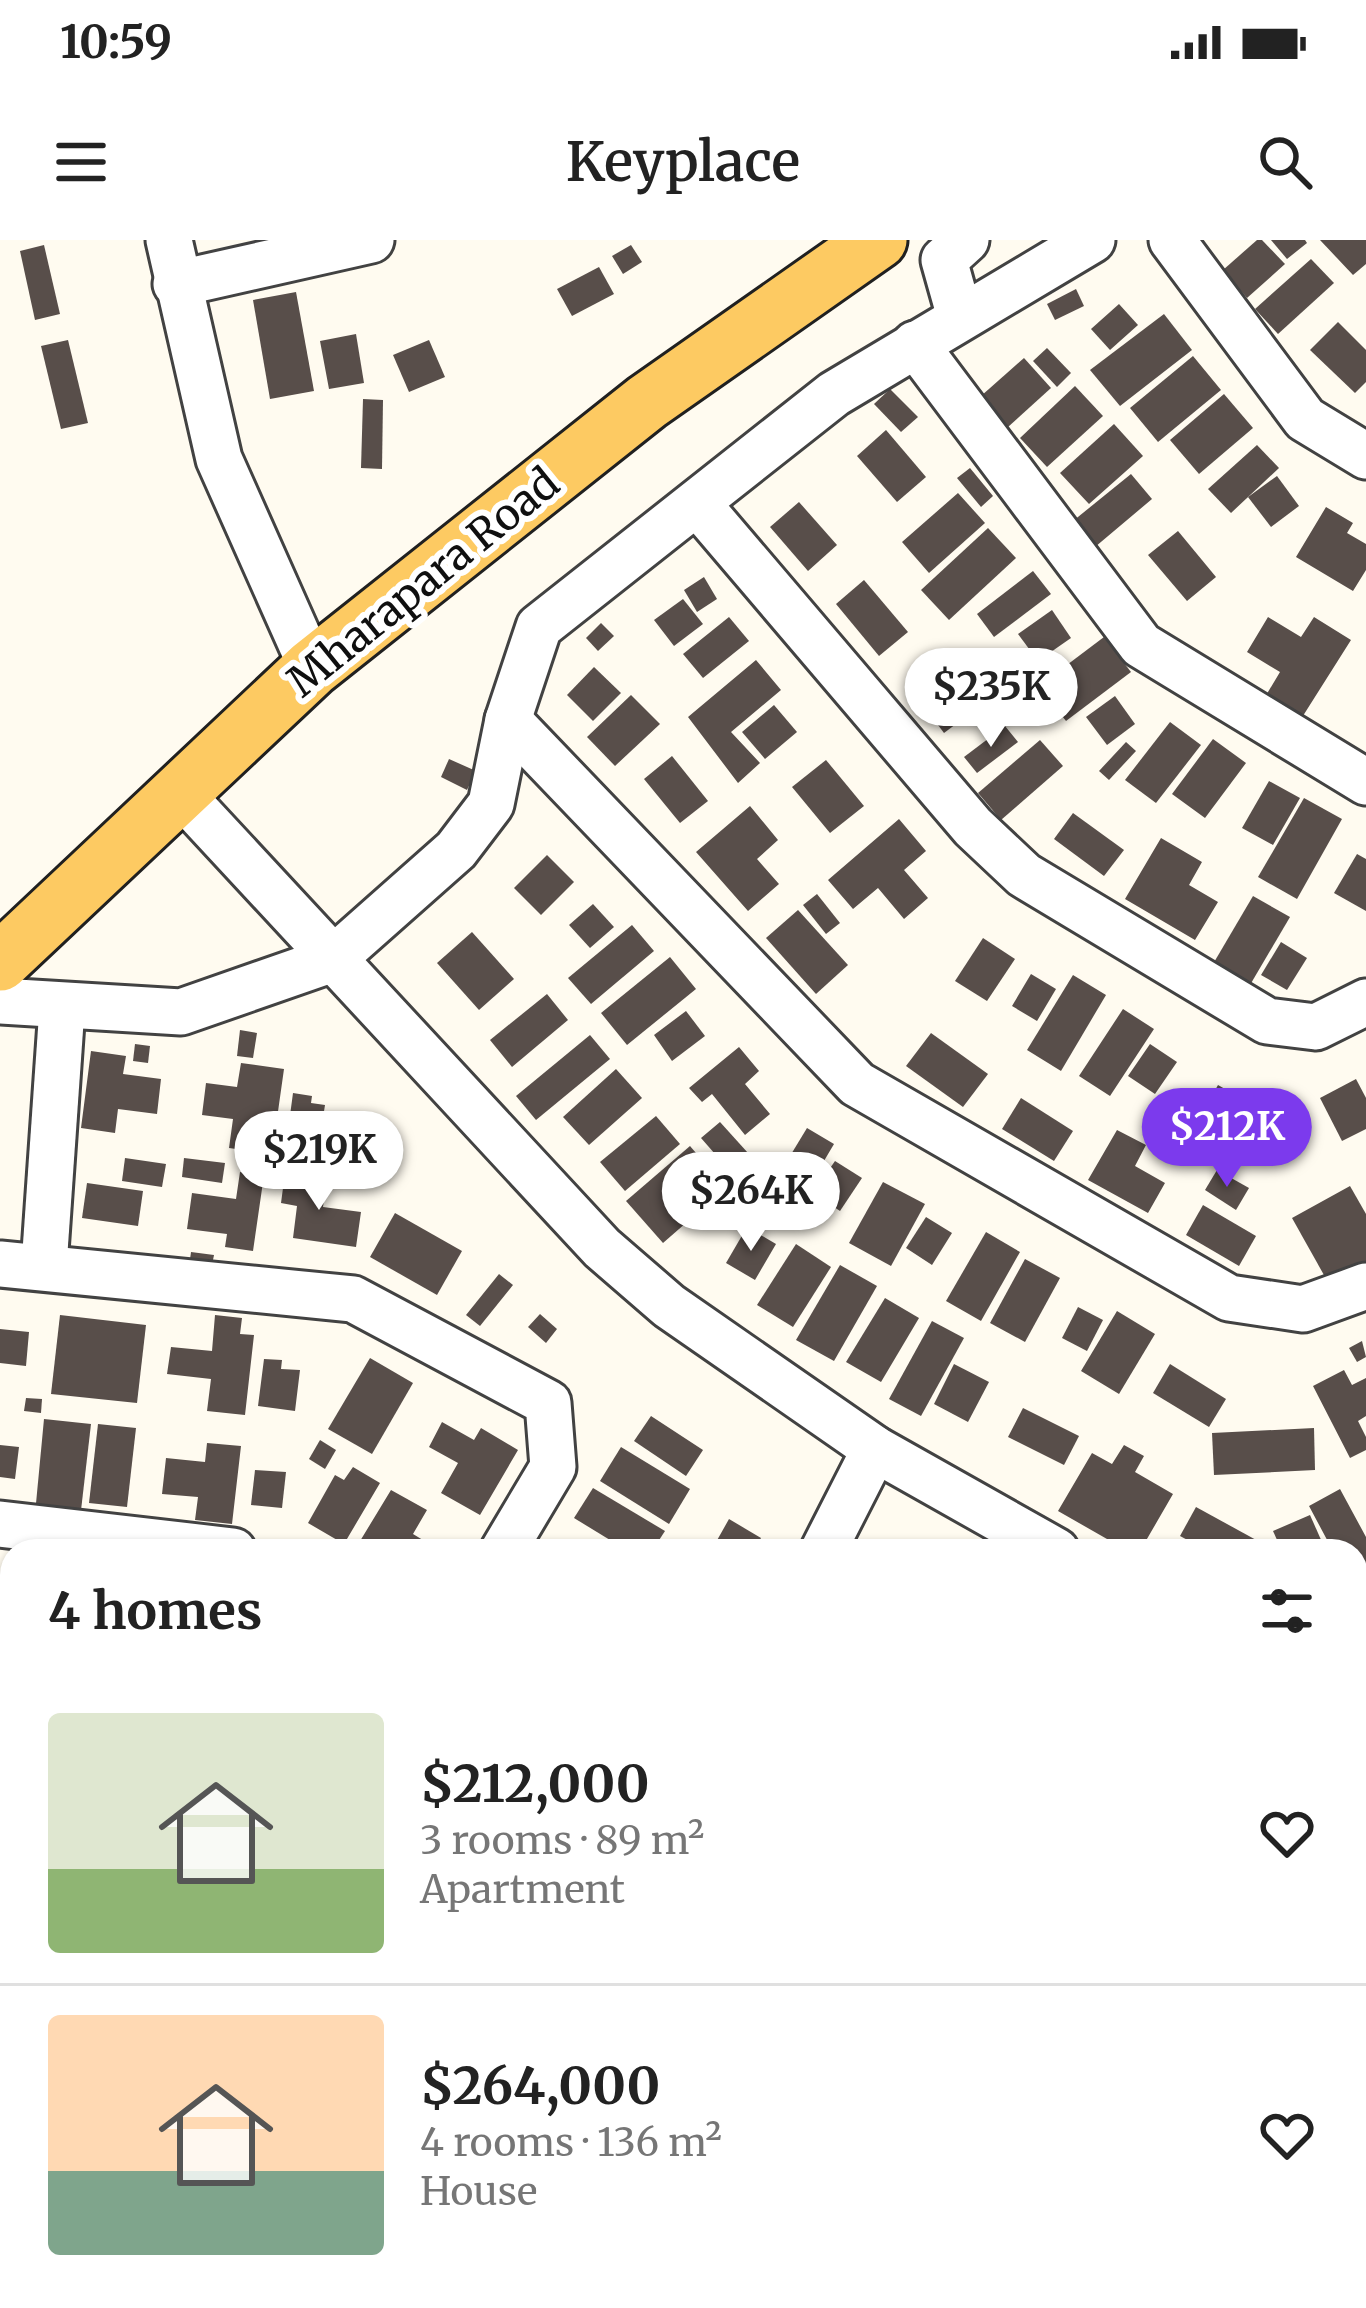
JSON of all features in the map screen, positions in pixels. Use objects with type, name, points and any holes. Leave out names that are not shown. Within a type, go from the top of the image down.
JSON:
[{"type":"main road","name":"Mharapara Road","points":[[0,962],[312,668],[646,402],[878,240]]},
{"type":"street","points":[[312,668],[219,459],[173,262],[371,240]]},
{"type":"street","points":[[960,317],[944,260],[965,240]]},
{"type":"street","points":[[1172,240],[1304,419],[1366,456]]},
{"type":"street","points":[[0,1001],[181,1012],[333,959],[456,850],[491,804],[508,721],[539,627],[834,394],[1072,243]]},
{"type":"street","points":[[915,344],[1141,645],[1366,782]]},
{"type":"street","points":[[697,503],[973,827],[1024,875],[1267,1021],[1316,1027],[1366,1002]]},
{"type":"street","points":[[508,721],[856,1084],[1228,1298],[1304,1309],[1366,1286]]},
{"type":"street","points":[[180,793],[602,1248],[669,1306],[875,1449],[1035,1539]]},
{"type":"street","points":[[62,1008],[22,1265],[353,1299],[548,1403],[554,1467],[510,1539]]},
{"type":"street","points":[[829,1539],[875,1449]]},
{"type":"street","points":[[0,1524],[129,1539]]},
{"type":"building","points":[[1257,240],[1285,264],[1247,298],[1223,270]]},
{"type":"building","points":[[1271,240],[1305,240],[1307,243],[1287,259]]},
{"type":"building","points":[[1320,240],[1366,240],[1366,264],[1353,275]]},
{"type":"building","points":[[44,245],[60,314],[35,320],[20,251]]},
{"type":"building","points":[[631,245],[642,262],[623,274],[612,256]]},
{"type":"building","points":[[1311,259],[1334,283],[1278,334],[1255,309]]},
{"type":"building","points":[[599,267],[614,294],[572,316],[557,289]]},
{"type":"building","points":[[1076,289],[1084,306],[1055,320],[1047,304]]},
{"type":"building","points":[[296,292],[314,391],[270,399],[253,300]]},
{"type":"building","points":[[1119,304],[1138,325],[1110,350],[1091,329]]},
{"type":"building","points":[[1164,314],[1192,350],[1120,406],[1090,370]]},
{"type":"building","points":[[1338,322],[1366,350],[1366,382],[1355,393],[1310,350]]},
{"type":"building","points":[[356,334],[364,383],[329,389],[320,341]]},
{"type":"building","points":[[68,340],[88,423],[61,429],[41,346]]},
{"type":"building","points":[[429,340],[445,377],[409,392],[393,355]]},
{"type":"building","points":[[1047,348],[1071,373],[1057,387],[1033,361]]},
{"type":"building","points":[[1193,356],[1221,390],[1158,442],[1130,408]]},
{"type":"building","points":[[1024,358],[1051,388],[1008,427],[981,396]]},
{"type":"building","points":[[1075,386],[1103,416],[1047,467],[1020,438]]},
{"type":"building","points":[[890,389],[918,417],[901,432],[874,404]]},
{"type":"building","points":[[1224,394],[1253,428],[1199,474],[1170,440]]},
{"type":"building","points":[[363,399],[383,400],[382,469],[361,468]]},
{"type":"building","points":[[1114,424],[1143,456],[1089,504],[1060,473]]},
{"type":"building","points":[[886,430],[926,477],[897,502],[857,456]]},
{"type":"building","points":[[1257,445],[1279,468],[1231,513],[1208,489]]},
{"type":"building","points":[[970,468],[993,496],[981,507],[957,478]]},
{"type":"building","points":[[1131,474],[1152,499],[1095,547],[1073,521]]},
{"type":"building","points":[[1277,476],[1299,506],[1271,527],[1248,497]]},
{"type":"building","points":[[958,493],[985,523],[929,573],[902,542]]},
{"type":"building","points":[[799,502],[837,545],[808,571],[770,527]]},
{"type":"building","points":[[1326,507],[1353,523],[1347,533],[1366,544],[1366,570],[1353,591],[1296,557]]},
{"type":"building","points":[[988,528],[1016,558],[949,620],[921,590]]},
{"type":"building","points":[[1178,531],[1216,577],[1187,601],[1148,555]]},
{"type":"building","points":[[1033,571],[1051,594],[994,637],[977,614]]},
{"type":"building","points":[[704,577],[717,599],[697,612],[684,590]]},
{"type":"building","points":[[864,580],[908,632],[879,656],[836,604]]},
{"type":"building","points":[[683,599],[703,624],[674,646],[654,620]]},
{"type":"building","points":[[1052,610],[1071,638],[1038,661],[1018,634]]},
{"type":"building","points":[[729,617],[749,641],[703,678],[683,654]]},
{"type":"building","points":[[1268,617],[1301,637],[1314,617],[1351,640],[1301,719],[1265,697],[1280,672],[1247,652]]},
{"type":"building","points":[[601,623],[614,636],[598,651],[586,638]]},
{"type":"building","points":[[1104,637],[1131,672],[1066,721],[1039,686]]},
{"type":"building","points":[[756,660],[781,690],[731,732],[760,763],[738,783],[688,717]]},
{"type":"building","points":[[940,662],[976,709],[944,733],[908,685]]},
{"type":"building","points":[[594,667],[621,693],[593,721],[567,695]]},
{"type":"building","points":[[631,695],[660,724],[615,766],[587,737]]},
{"type":"building","points":[[1115,696],[1135,724],[1107,745],[1086,717]]},
{"type":"building","points":[[774,705],[797,732],[765,759],[742,732]]},
{"type":"building","points":[[1170,722],[1201,745],[1156,803],[1125,780]]},
{"type":"building","points":[[1005,726],[1018,742],[977,773],[964,757]]},
{"type":"building","points":[[1213,739],[1246,763],[1205,818],[1172,794]]},
{"type":"building","points":[[1040,740],[1063,766],[1001,820],[978,793]]},
{"type":"building","points":[[1126,742],[1136,751],[1109,780],[1099,771]]},
{"type":"building","points":[[672,756],[708,801],[680,823],[644,779]]},
{"type":"building","points":[[449,759],[476,771],[467,790],[441,777]]},
{"type":"building","points":[[826,760],[864,806],[830,833],[792,787]]},
{"type":"building","points":[[1269,781],[1300,798],[1273,845],[1242,828]]},
{"type":"building","points":[[1304,798],[1342,819],[1297,899],[1258,877]]},
{"type":"building","points":[[750,806],[778,840],[757,859],[779,884],[748,911],[696,852]]},
{"type":"building","points":[[1073,813],[1124,850],[1104,876],[1054,839]]},
{"type":"building","points":[[899,819],[926,851],[904,870],[928,898],[904,919],[878,888],[853,909],[828,880]]},
{"type":"building","points":[[1161,838],[1202,862],[1189,885],[1218,902],[1195,940],[1125,899]]},
{"type":"building","points":[[1357,854],[1366,859],[1366,911],[1334,893]]},
{"type":"building","points":[[547,855],[574,882],[541,915],[514,888]]},
{"type":"building","points":[[817,894],[840,923],[826,934],[803,905]]},
{"type":"building","points":[[1253,896],[1290,917],[1250,985],[1213,964]]},
{"type":"building","points":[[593,904],[614,927],[590,948],[569,925]]},
{"type":"building","points":[[798,910],[848,965],[816,994],[766,938]]},
{"type":"building","points":[[632,925],[654,951],[591,1004],[568,978]]},
{"type":"building","points":[[472,932],[514,979],[479,1010],[437,963]]},
{"type":"building","points":[[983,938],[1015,959],[987,1001],[955,981]]},
{"type":"building","points":[[1281,942],[1307,958],[1287,990],[1261,975]]},
{"type":"building","points":[[670,957],[696,989],[627,1045],[601,1013]]},
{"type":"building","points":[[1031,974],[1056,989],[1037,1021],[1012,1006]]},
{"type":"building","points":[[1073,975],[1106,995],[1061,1071],[1027,1050]]},
{"type":"building","points":[[547,994],[568,1020],[512,1067],[490,1040]]},
{"type":"building","points":[[1123,1009],[1154,1029],[1110,1096],[1079,1076]]},
{"type":"building","points":[[686,1011],[705,1036],[672,1061],[654,1035]]},
{"type":"building","points":[[240,1030],[257,1033],[253,1058],[237,1056]]},
{"type":"building","points":[[931,1033],[988,1074],[963,1107],[906,1066]]},
{"type":"building","points":[[590,1035],[610,1059],[536,1120],[516,1096]]},
{"type":"building","points":[[135,1044],[150,1046],[148,1063],[133,1061]]},
{"type":"building","points":[[1150,1044],[1177,1062],[1155,1094],[1128,1076]]},
{"type":"building","points":[[739,1047],[759,1071],[745,1084],[770,1114],[745,1135],[712,1094],[702,1102],[689,1088]]},
{"type":"building","points":[[91,1051],[126,1056],[123,1074],[161,1079],[157,1114],[118,1109],[115,1133],[81,1128]]},
{"type":"building","points":[[241,1063],[284,1069],[272,1154],[229,1148],[233,1119],[202,1115],[206,1083],[237,1087]]},
{"type":"building","points":[[616,1069],[642,1098],[589,1145],[563,1117]]},
{"type":"building","points":[[1356,1079],[1366,1098],[1366,1129],[1342,1141],[1320,1098]]},
{"type":"building","points":[[1218,1085],[1267,1113],[1247,1145],[1200,1117]]},
{"type":"building","points":[[293,1093],[312,1096],[311,1103],[325,1105],[319,1143],[287,1138]]},
{"type":"building","points":[[1021,1098],[1073,1131],[1054,1161],[1002,1129]]},
{"type":"building","points":[[656,1116],[680,1144],[625,1191],[600,1162]]},
{"type":"building","points":[[720,1122],[748,1153],[729,1170],[701,1138]]},
{"type":"building","points":[[807,1128],[834,1144],[795,1210],[767,1194]]},
{"type":"building","points":[[1117,1130],[1146,1145],[1135,1166],[1165,1183],[1148,1213],[1088,1180]]},
{"type":"building","points":[[690,1146],[726,1188],[663,1243],[626,1201]]},
{"type":"building","points":[[125,1158],[166,1164],[162,1187],[122,1181]]},
{"type":"building","points":[[184,1158],[225,1163],[222,1183],[182,1177]]},
{"type":"building","points":[[835,1161],[862,1178],[840,1211],[813,1193]]},
{"type":"building","points":[[1217,1170],[1249,1188],[1236,1210],[1205,1190]]},
{"type":"building","points":[[240,1172],[264,1175],[253,1251],[225,1247],[227,1234],[187,1229],[192,1193],[236,1199]]},
{"type":"building","points":[[285,1173],[327,1179],[323,1207],[361,1212],[356,1247],[293,1238],[297,1206],[281,1203]]},
{"type":"building","points":[[883,1182],[925,1204],[891,1266],[849,1243]]},
{"type":"building","points":[[87,1183],[143,1191],[138,1226],[82,1218]]},
{"type":"building","points":[[1350,1186],[1366,1214],[1366,1264],[1329,1284],[1292,1218]]},
{"type":"building","points":[[1203,1205],[1256,1236],[1239,1266],[1186,1235]]},
{"type":"building","points":[[395,1213],[462,1251],[437,1295],[370,1257]]},
{"type":"building","points":[[926,1217],[952,1233],[932,1265],[906,1248]]},
{"type":"building","points":[[747,1227],[776,1244],[755,1280],[726,1263]]},
{"type":"building","points":[[986,1232],[1020,1252],[981,1321],[946,1301]]},
{"type":"building","points":[[796,1244],[831,1267],[793,1327],[757,1305]]},
{"type":"building","points":[[191,1252],[214,1255],[211,1270],[189,1267]]},
{"type":"building","points":[[1025,1259],[1060,1278],[1025,1342],[990,1323]]},
{"type":"building","points":[[840,1265],[877,1286],[834,1361],[796,1340]]},
{"type":"building","points":[[499,1274],[513,1285],[480,1326],[466,1315]]},
{"type":"building","points":[[885,1298],[919,1318],[881,1382],[846,1362]]},
{"type":"building","points":[[1078,1307],[1103,1320],[1087,1351],[1062,1338]]},
{"type":"building","points":[[1117,1311],[1155,1334],[1119,1394],[1081,1371]]},
{"type":"building","points":[[540,1314],[557,1329],[546,1343],[528,1327]]},
{"type":"building","points":[[60,1315],[146,1325],[137,1403],[51,1394]]},
{"type":"building","points":[[215,1315],[242,1318],[240,1334],[254,1335],[245,1415],[207,1411],[211,1379],[167,1374],[171,1347],[212,1351]]},
{"type":"building","points":[[932,1321],[964,1338],[921,1416],[889,1399]]},
{"type":"building","points":[[0,1329],[29,1332],[26,1366],[0,1363]]},
{"type":"building","points":[[1362,1341],[1366,1357],[1357,1362],[1349,1348]]},
{"type":"building","points":[[370,1358],[413,1383],[372,1454],[328,1429]]},
{"type":"building","points":[[264,1359],[282,1360],[281,1369],[300,1370],[295,1411],[258,1406]]},
{"type":"building","points":[[954,1364],[989,1382],[968,1422],[934,1404]]},
{"type":"building","points":[[1170,1364],[1226,1399],[1209,1427],[1153,1393]]},
{"type":"building","points":[[1344,1370],[1352,1385],[1366,1378],[1366,1416],[1358,1421],[1366,1450],[1350,1458],[1313,1386]]},
{"type":"building","points":[[26,1398],[42,1399],[41,1413],[24,1411]]},
{"type":"building","points":[[1023,1408],[1079,1436],[1064,1465],[1008,1437]]},
{"type":"building","points":[[651,1416],[703,1450],[686,1476],[634,1441]]},
{"type":"building","points":[[44,1419],[91,1424],[80,1519],[35,1514]]},
{"type":"building","points":[[442,1422],[474,1440],[481,1428],[518,1450],[480,1515],[441,1493],[458,1463],[429,1447]]},
{"type":"building","points":[[98,1424],[136,1428],[127,1507],[89,1503]]},
{"type":"building","points":[[1314,1428],[1315,1470],[1214,1475],[1212,1433]]},
{"type":"building","points":[[320,1440],[336,1450],[325,1469],[309,1459]]},
{"type":"building","points":[[207,1443],[241,1446],[232,1524],[195,1520],[198,1497],[162,1494],[166,1458],[205,1462]]},
{"type":"building","points":[[0,1445],[19,1447],[15,1479],[0,1477]]},
{"type":"building","points":[[1124,1445],[1144,1456],[1135,1472],[1173,1494],[1147,1539],[1107,1539],[1058,1511],[1092,1453],[1112,1464]]},
{"type":"building","points":[[621,1447],[690,1489],[669,1524],[600,1481]]},
{"type":"building","points":[[353,1467],[380,1483],[347,1539],[335,1539],[308,1523],[335,1475],[344,1480]]},
{"type":"building","points":[[255,1470],[286,1472],[282,1508],[251,1505]]},
{"type":"building","points":[[593,1488],[665,1531],[660,1539],[608,1539],[574,1518]]},
{"type":"building","points":[[1340,1489],[1366,1539],[1327,1539],[1309,1506]]},
{"type":"building","points":[[391,1490],[427,1510],[413,1534],[421,1539],[361,1539]]},
{"type":"building","points":[[1196,1507],[1254,1539],[1186,1539],[1180,1536]]},
{"type":"building","points":[[1310,1515],[1321,1539],[1277,1539],[1273,1531]]},
{"type":"building","points":[[729,1519],[761,1538],[760,1539],[718,1539]]}]
